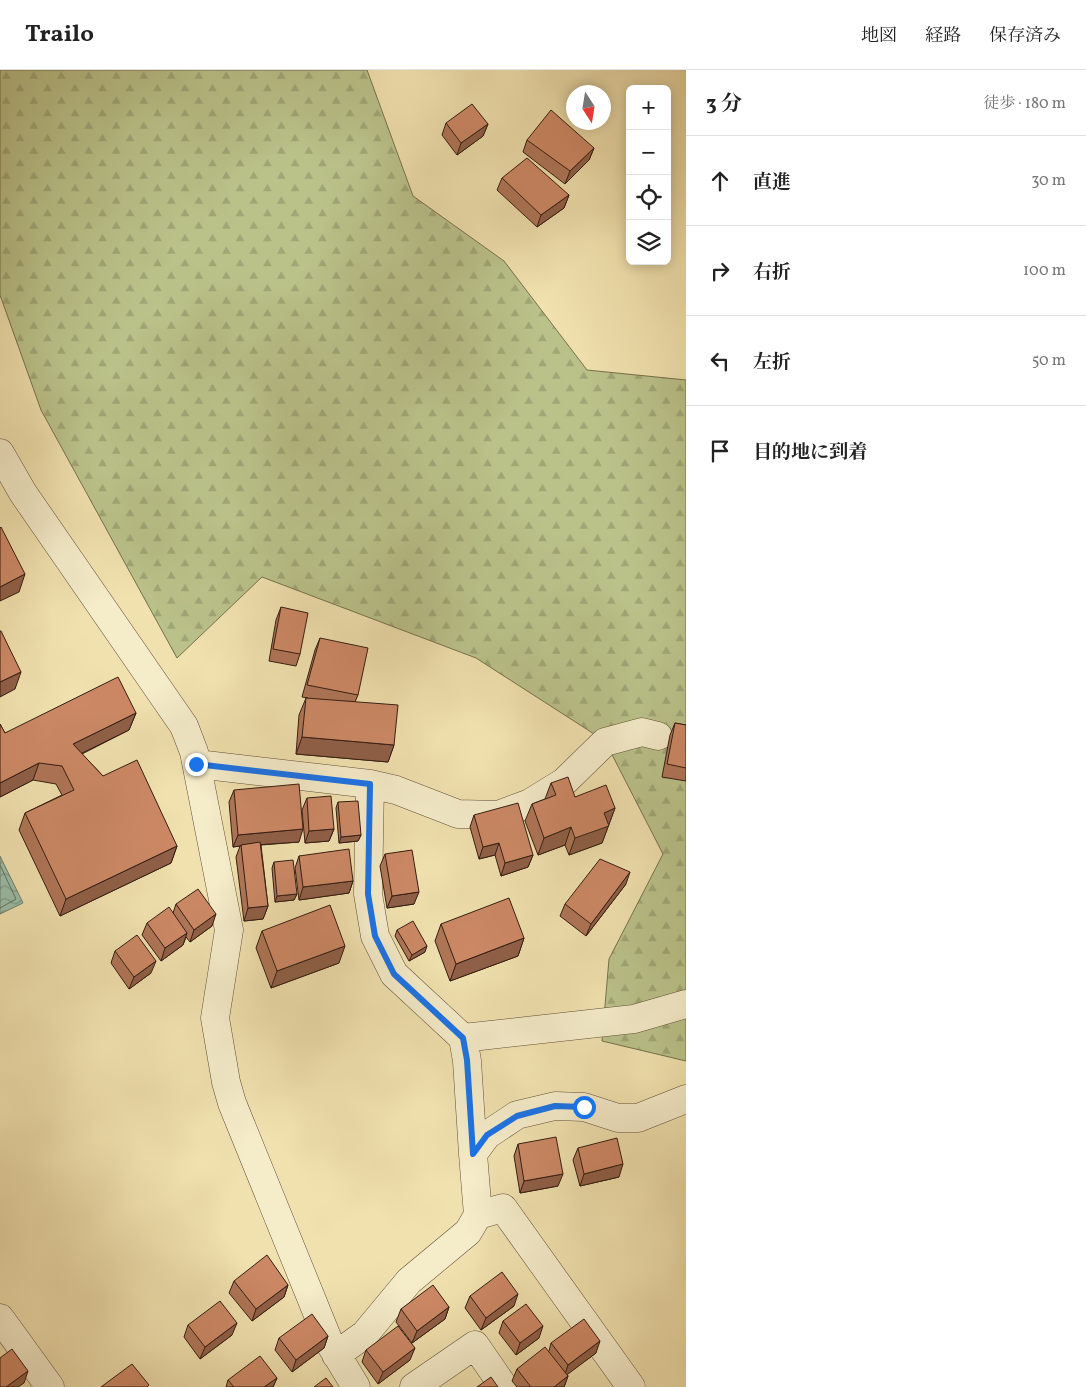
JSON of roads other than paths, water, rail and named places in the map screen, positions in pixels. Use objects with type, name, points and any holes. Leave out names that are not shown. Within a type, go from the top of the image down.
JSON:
[{"type":"street","points":[[3,467],[23,493],[184,726],[194,752],[229,930],[215,1018],[226,1082],[232,1102],[329,1342],[356,1387]]},
{"type":"street","points":[[196,764],[370,784],[396,790],[458,814],[498,814],[530,803],[564,782],[605,742],[642,732],[658,736]]},
{"type":"street","points":[[336,1355],[365,1334],[409,1282],[468,1232],[478,1215],[467,1060],[463,1038],[394,974],[375,936],[368,894],[370,784]]},
{"type":"street","points":[[463,1038],[634,1019],[686,1004]]},
{"type":"street","points":[[473,1154],[487,1135],[517,1116],[545,1108],[555,1106],[584,1107],[618,1118],[638,1118],[686,1099]]},
{"type":"street","points":[[478,1215],[503,1208],[631,1387]]},
{"type":"street","points":[[0,1318],[50,1387]]},
{"type":"street","points":[[414,1387],[475,1345],[504,1387]]},
{"type":"water","points":[[0,856],[23,903],[0,914]]}]
